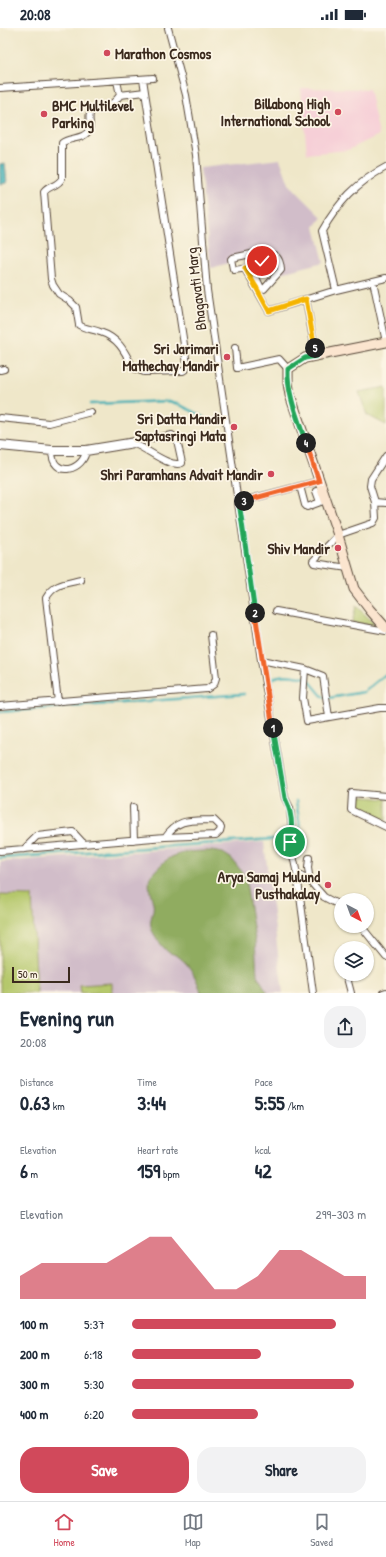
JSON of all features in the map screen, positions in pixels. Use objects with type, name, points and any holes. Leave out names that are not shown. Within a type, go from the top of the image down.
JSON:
[{"type":"street","name":"Bhagavati Marg","points":[[168,28],[186,95],[196,155],[208,290],[261,660],[285,798],[290,808],[292,831],[290,842],[297,874],[313,993]]},
{"type":"street","points":[[0,88],[153,78]]},
{"type":"street","points":[[143,79],[188,364],[186,369],[183,371],[144,372],[133,368],[129,358],[117,340],[108,334],[79,325],[76,307],[59,294],[51,279],[43,196],[47,189],[56,185],[62,178],[62,143],[66,139],[83,136],[88,130],[90,123],[89,115],[95,108],[108,106],[120,95],[145,92]]},
{"type":"street","points":[[117,81],[120,95]]},
{"type":"street","points":[[336,290],[322,231],[330,217],[347,195],[372,174],[386,167]]},
{"type":"street","points":[[249,271],[263,260],[261,252],[231,258],[233,270],[249,271],[274,255],[278,258],[281,267],[281,270],[264,289],[249,271]]},
{"type":"street","points":[[249,271],[269,311],[336,290],[386,278]]},
{"type":"street","points":[[288,369],[305,358],[386,342],[373,281]]},
{"type":"street","points":[[306,299],[316,356]]},
{"type":"street","points":[[235,348],[237,368],[279,359],[288,369],[290,396],[319,481],[323,501]]},
{"type":"street","points":[[0,418],[49,423],[91,412]]},
{"type":"street","points":[[0,447],[52,451],[86,450],[172,435],[177,440],[182,463],[180,465],[155,456],[135,442]]},
{"type":"street","points":[[0,444],[52,451]]},
{"type":"street","points":[[52,451],[55,464],[60,469],[67,470],[81,462],[86,450]]},
{"type":"street","points":[[348,568],[313,562],[338,535],[373,523],[376,518],[375,502],[370,486],[371,479],[386,456]]},
{"type":"street","points":[[239,502],[319,481]]},
{"type":"street","points":[[300,486],[306,506],[309,507],[323,501]]},
{"type":"street","points":[[316,491],[323,501],[338,535],[354,589],[386,628]]},
{"type":"street","points":[[375,502],[386,503]]},
{"type":"street","points":[[58,702],[46,598],[51,589],[58,585],[81,580]]},
{"type":"street","points":[[276,611],[386,631]]},
{"type":"street","points":[[0,706],[207,689],[214,684],[216,678],[211,635]]},
{"type":"street","points":[[261,660],[305,669],[323,676],[329,717]]},
{"type":"street","points":[[305,669],[303,698],[307,721],[386,708]]},
{"type":"street","points":[[386,796],[352,793],[350,810],[386,827]]},
{"type":"street","points":[[133,807],[134,840]]},
{"type":"street","points":[[0,851],[165,837],[216,835],[220,831],[221,827],[214,820],[180,822],[169,831],[165,837]]},
{"type":"street","points":[[24,849],[37,836],[73,832],[84,844]]},
{"type":"street","points":[[309,858],[308,868],[310,881]]},
{"type":"street","points":[[297,874],[310,881],[324,897],[334,902]]},
{"type":"street","points":[[366,933],[386,957]]},
{"type":"street","points":[[348,981],[351,993]]},
{"type":"shaded area","name":"Billabong High International School","points":[[301,88],[369,89],[379,135],[348,150],[307,154]]},
{"type":"shaded area","points":[[280,159],[289,184],[322,217],[315,227],[324,262],[281,273],[271,251],[211,268],[200,168]]},
{"type":"shaded area","points":[[264,842],[283,993],[0,993],[0,862]]},
{"type":"green space","points":[[386,387],[386,425],[367,415],[359,392]]},
{"type":"green space","points":[[356,606],[376,625],[352,623]]},
{"type":"green space","points":[[356,796],[386,799],[386,820],[354,806]]},
{"type":"green space","points":[[211,851],[223,853],[232,859],[245,876],[255,940],[257,975],[268,993],[201,993],[198,983],[187,964],[178,956],[169,953],[152,930],[151,921],[153,906],[149,880],[152,874],[164,862],[178,854]]},
{"type":"green space","points":[[0,895],[32,896],[37,993],[0,993]]},
{"type":"green space","points":[[112,983],[112,993],[81,993],[80,985]]},
{"type":"water","points":[[5,163],[7,183],[0,184],[0,164]]},
{"type":"waterway","points":[[90,404],[169,401],[204,417]]},
{"type":"waterway","points":[[270,680],[284,675],[307,678],[323,697],[329,698],[364,692],[386,674]]},
{"type":"waterway","points":[[0,712],[244,694]]},
{"type":"waterway","points":[[296,801],[301,833]]},
{"type":"waterway","points":[[0,858],[273,839]]},
{"type":"place","name":"Marathon Cosmos","points":[[107,53]]},
{"type":"place","name":"Billabong High International School","points":[[338,112]]},
{"type":"place","name":"BMC Multilevel Parking","points":[[44,114]]},
{"type":"place","name":"Sri Jarimari Mathechay Mandir","points":[[227,357]]},
{"type":"place","name":"Sri Datta Mandir Saptasringi Mata","points":[[234,427]]},
{"type":"place","name":"Shri Paramhans Advait Mandir","points":[[271,474]]},
{"type":"place","name":"Shiv Mandir","points":[[338,548]]},
{"type":"place","name":"Arya Samaj Mulund Pusthakalay","points":[[328,885]]},
{"type":"route","points":[[262,261],[245,268],[269,311],[306,299],[316,356],[305,358],[288,369],[288,383],[290,396],[319,481],[239,502],[261,660],[285,798],[290,808],[292,831],[290,842]]}]
